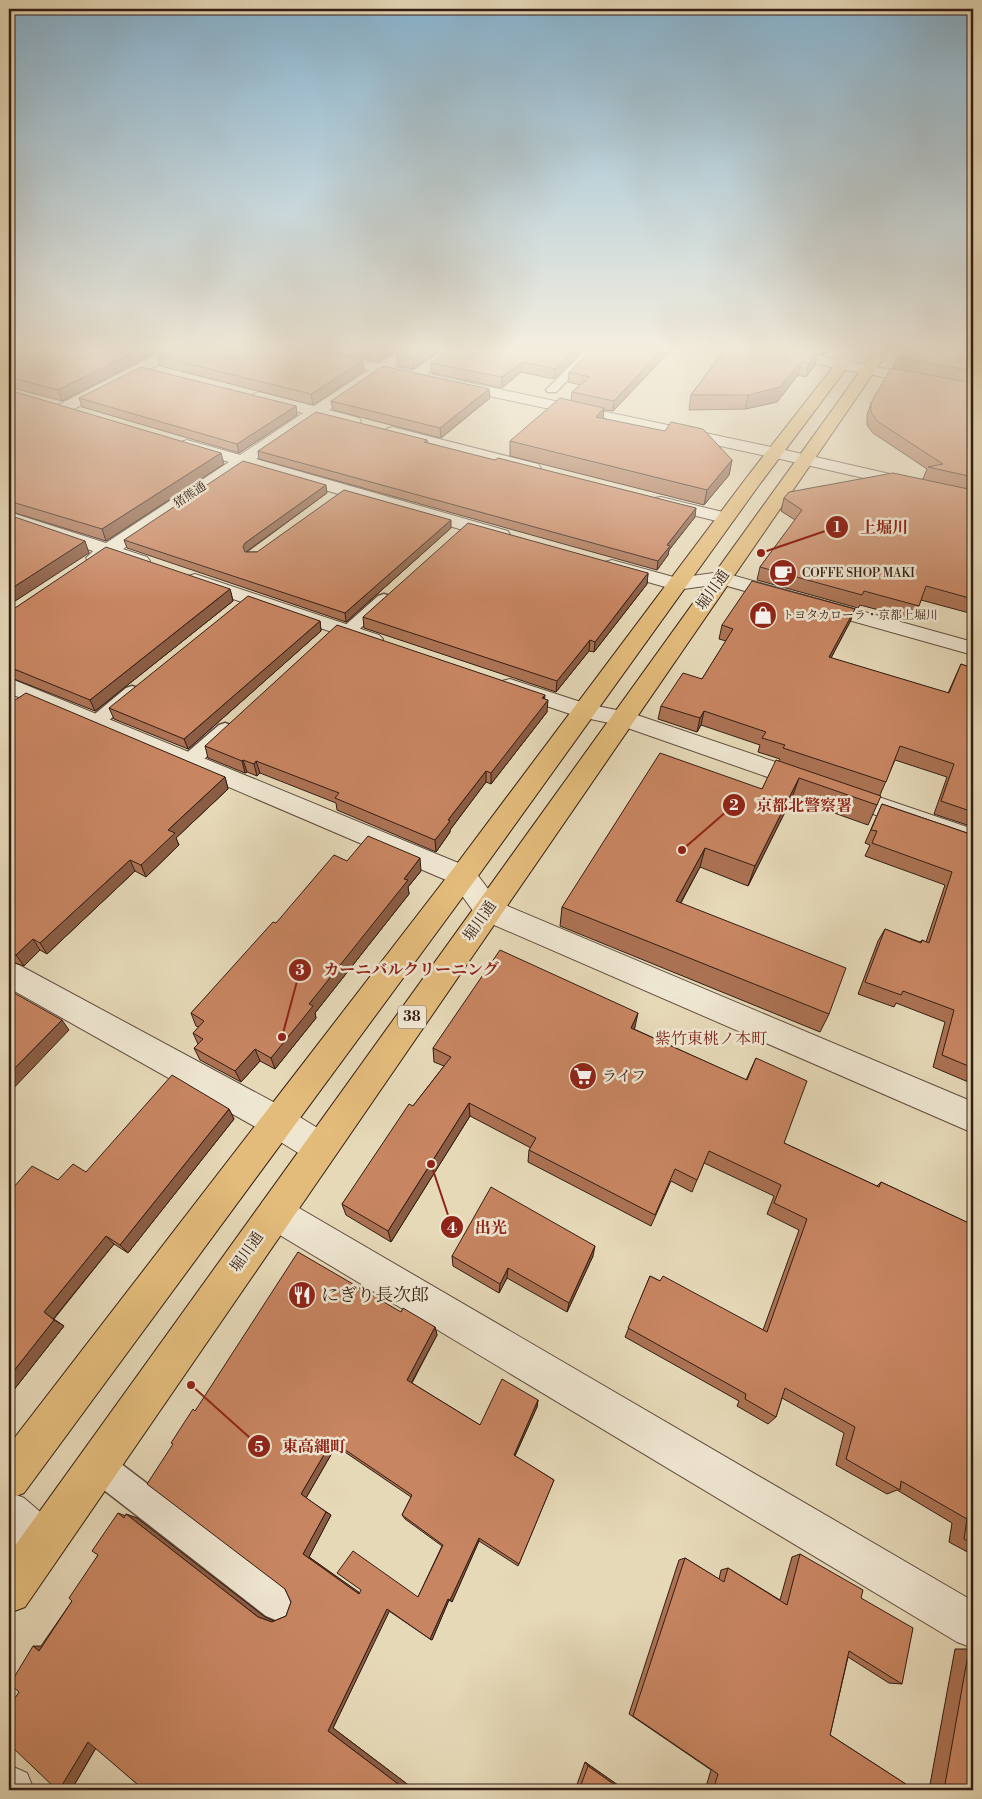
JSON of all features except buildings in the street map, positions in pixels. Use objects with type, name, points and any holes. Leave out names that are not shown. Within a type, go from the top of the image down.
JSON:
[{"type":"main road","name":"堀川通","points":[[9,1590],[721,578],[805,433]]},
{"type":"main road","name":"堀川通","points":[[9,1478],[463,876],[725,518],[810,433]]},
{"type":"street","name":"猪熊通","points":[[82,567],[284,433]]},
{"type":"street","points":[[399,433],[545,471]]},
{"type":"street","points":[[723,433],[798,446],[973,498]]},
{"type":"street","points":[[175,442],[522,541]]},
{"type":"street","points":[[650,499],[725,518]]},
{"type":"street","points":[[9,516],[169,571],[242,604],[336,633],[396,647]]},
{"type":"street","points":[[596,562],[676,584],[721,578],[973,649]]},
{"type":"street","points":[[490,679],[584,711],[623,718],[973,838]]},
{"type":"street","points":[[18,695],[96,722],[463,876],[488,910],[973,1118]]},
{"type":"street","points":[[9,974],[278,1122],[320,1148]]},
{"type":"street","points":[[275,1213],[973,1626]]},
{"type":"street","points":[[9,1513],[43,1542]]},
{"type":"lane","points":[[328,501],[343,490]]},
{"type":"lane","points":[[451,538],[466,525]]},
{"type":"lane","points":[[336,633],[392,592]]},
{"type":"lane","points":[[96,722],[142,685]]},
{"type":"lane","points":[[190,761],[234,721]]},
{"type":"lane","points":[[97,1465],[278,1604]]},
{"type":"place","name":"上堀川","points":[[761,553]]},
{"type":"place","name":"COFFE SHOP MAKI","points":[[783,573]]},
{"type":"place","name":"トヨタカローラ・京都上堀川","points":[[763,615]]},
{"type":"place","name":"京都北警察署","points":[[682,850]]},
{"type":"place","name":"カーニバルクリーニング","points":[[282,1037]]},
{"type":"place","name":"ライフ","points":[[583,1076]]},
{"type":"place","name":"出光","points":[[431,1164]]},
{"type":"place","name":"にぎり長次郎","points":[[302,1295]]},
{"type":"place","name":"東高縄町","points":[[191,1385]]},
{"type":"district","name":"紫竹東桃ノ本町","points":[[711,1039]]}]
